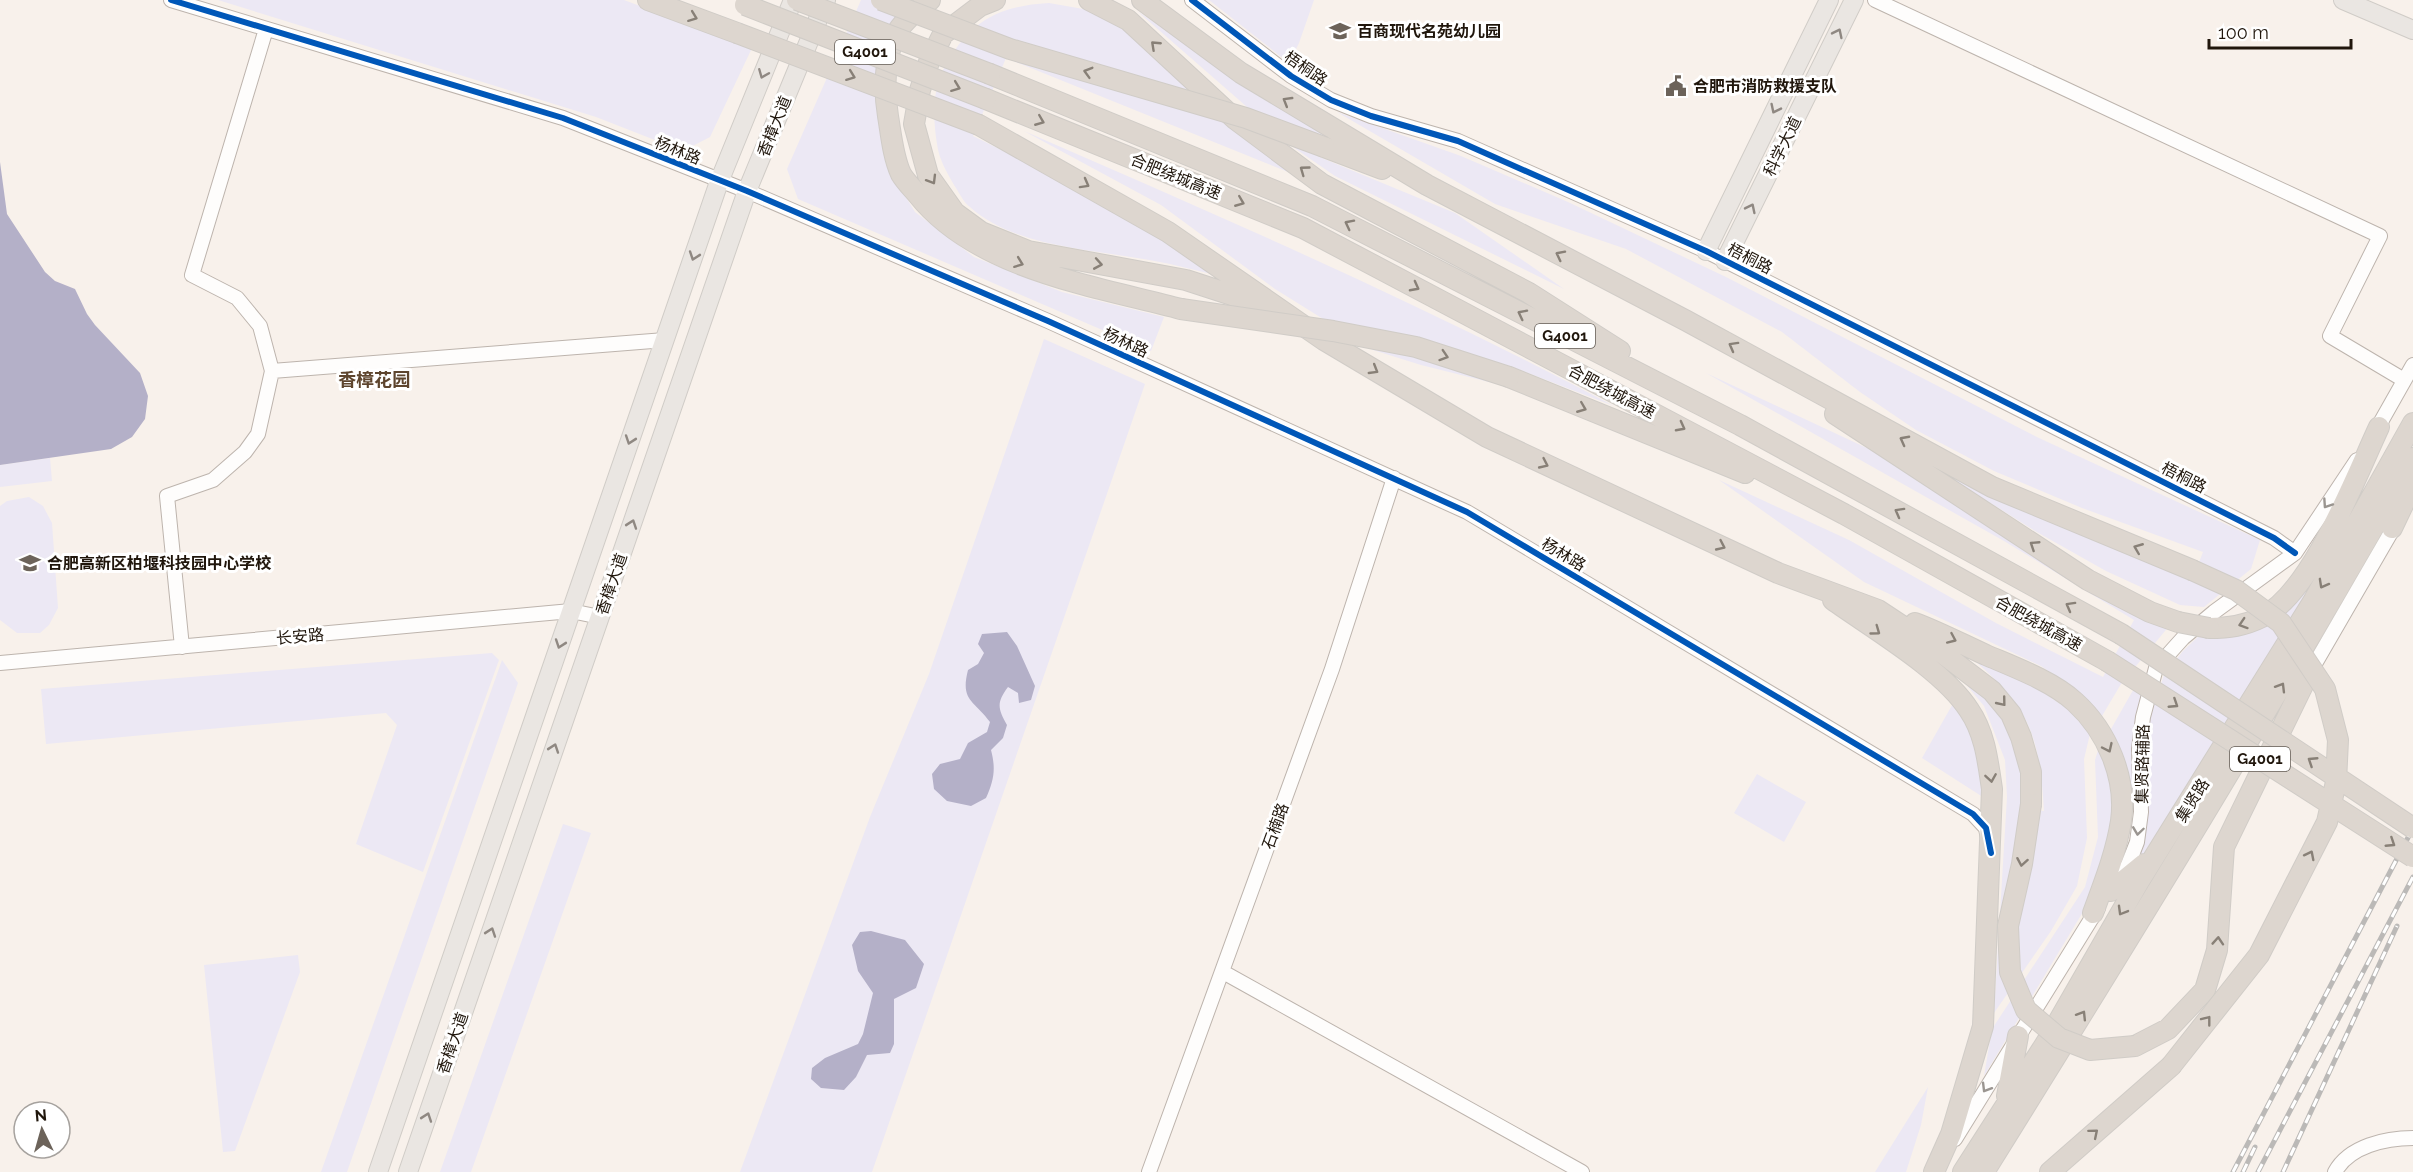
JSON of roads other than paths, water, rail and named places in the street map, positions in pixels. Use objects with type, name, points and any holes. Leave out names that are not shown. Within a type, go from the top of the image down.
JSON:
[{"type":"highway","points":[[648,0],[979,125],[1168,232],[1324,340],[1487,437],[1778,573],[1925,627],[2035,676],[2074,701],[2098,729],[2110,750],[2121,785],[2121,820],[2114,856],[2093,914]]},
{"type":"highway","name":"合肥绕城高速","points":[[795,0],[990,74],[1312,206],[1715,413],[2121,634],[2413,828]]},
{"type":"highway","points":[[881,0],[1010,50],[1246,118],[1427,185]]},
{"type":"highway","points":[[930,0],[908,19],[895,36],[887,65],[885,99],[901,174],[931,212],[967,238],[1014,262],[1060,278],[1181,309],[1333,331],[1416,347],[1509,377],[1844,514]]},
{"type":"highway","points":[[995,0],[980,6],[943,34],[929,62],[920,90],[914,124],[928,175],[955,213],[981,232],[1028,251],[1186,280],[1232,295],[1324,340]]},
{"type":"highway","points":[[1089,0],[1128,20],[1235,119],[1322,184],[1529,293],[1715,413]]},
{"type":"highway","points":[[1142,0],[1241,73],[1427,185],[1685,320],[1992,487],[2236,590],[2281,623],[2325,689],[2338,740],[2336,782],[2327,822],[2259,955],[2171,1066],[2050,1172]]},
{"type":"highway","name":"合肥绕城高速","points":[[739,2],[986,99],[1303,228],[1844,514],[2107,661],[2413,857]]},
{"type":"highway","points":[[1787,376],[1842,420],[2088,580],[2150,612],[2178,622],[2209,628],[2237,627],[2264,616],[2284,600],[2304,576],[2333,525],[2379,427]]},
{"type":"highway","points":[[2333,525],[2413,414]]},
{"type":"highway","name":"集贤路","points":[[1963,1172],[2046,1043],[2158,853],[2314,600],[2413,423]]},
{"type":"highway","name":"集贤路","points":[[1984,1172],[2176,864],[2344,580],[2413,458]]},
{"type":"highway","points":[[2392,528],[2413,484]]},
{"type":"highway","points":[[1811,584],[1937,674],[1969,709],[1988,756],[1992,789],[1991,852],[1983,1026],[1951,1134],[1935,1172]]},
{"type":"highway","points":[[1878,610],[1937,649],[1992,691],[2011,714],[2021,737],[2031,772],[2031,804],[2022,864],[2008,926],[2010,972],[2026,1010],[2059,1038],[2090,1050],[2135,1046],[2168,1029],[2205,990],[2217,950],[2224,847],[2305,681]]},
{"type":"highway","points":[[2176,864],[2220,814],[2305,681]]},
{"type":"highway","points":[[2111,891],[2158,853]]},
{"type":"highway","points":[[2005,1106],[2018,1036]]},
{"type":"main road","name":"香樟大道","points":[[378,1172],[719,182],[795,0]]},
{"type":"main road","name":"香樟大道","points":[[408,1172],[747,191],[826,0]]},
{"type":"main road","name":"科学大道","points":[[1706,251],[1828,0]]},
{"type":"main road","name":"科学大道","points":[[1725,261],[1854,0]]},
{"type":"main road","points":[[2343,0],[2413,30]]},
{"type":"street","name":"杨林路","points":[[171,0],[563,118],[719,182],[747,191],[1048,321],[1467,512],[1973,814],[1986,828],[1991,852]]},
{"type":"street","name":"梧桐路","points":[[1192,0],[1291,76],[1330,100],[1371,116],[1458,141],[1706,251],[2274,538],[2295,553]]},
{"type":"street","points":[[1875,0],[2380,236],[2330,336],[2404,381]]},
{"type":"street","points":[[182,647],[167,496],[213,480],[245,452],[258,434],[272,371],[260,326],[237,298],[192,275],[266,29]]},
{"type":"street","points":[[272,371],[665,340]]},
{"type":"street","name":"集贤路辅路","points":[[1935,1172],[2093,914],[2128,864],[2137,842],[2141,812],[2139,749],[2156,668],[2183,638],[2214,612],[2295,553],[2379,427],[2413,365]]},
{"type":"street","name":"石楠路","points":[[1149,1172],[1332,669],[1394,478]]},
{"type":"street","points":[[2305,681],[2392,528],[2413,498]]},
{"type":"street","name":"长安路","points":[[0,663],[571,611],[600,617]]},
{"type":"street","points":[[1223,972],[1582,1172]]},
{"type":"street","points":[[2336,1172],[2338,1166],[2370,1144],[2407,1138]]},
{"type":"railway","points":[[2233,1172],[2413,828]]},
{"type":"railway","points":[[2258,1172],[2413,877]]},
{"type":"railway","points":[[2283,1172],[2397,926]]},
{"type":"railway","points":[[2243,1172],[2255,1147]]},
{"type":"place","name":"百商现代名苑幼儿园","points":[[1340,31]]},
{"type":"place","name":"合肥市消防救援支队","points":[[1676,86]]},
{"type":"place","name":"合肥高新区柏堰科技园中心学校","points":[[30,563]]},
{"type":"district","name":"香樟花园","points":[[374,380]]}]
